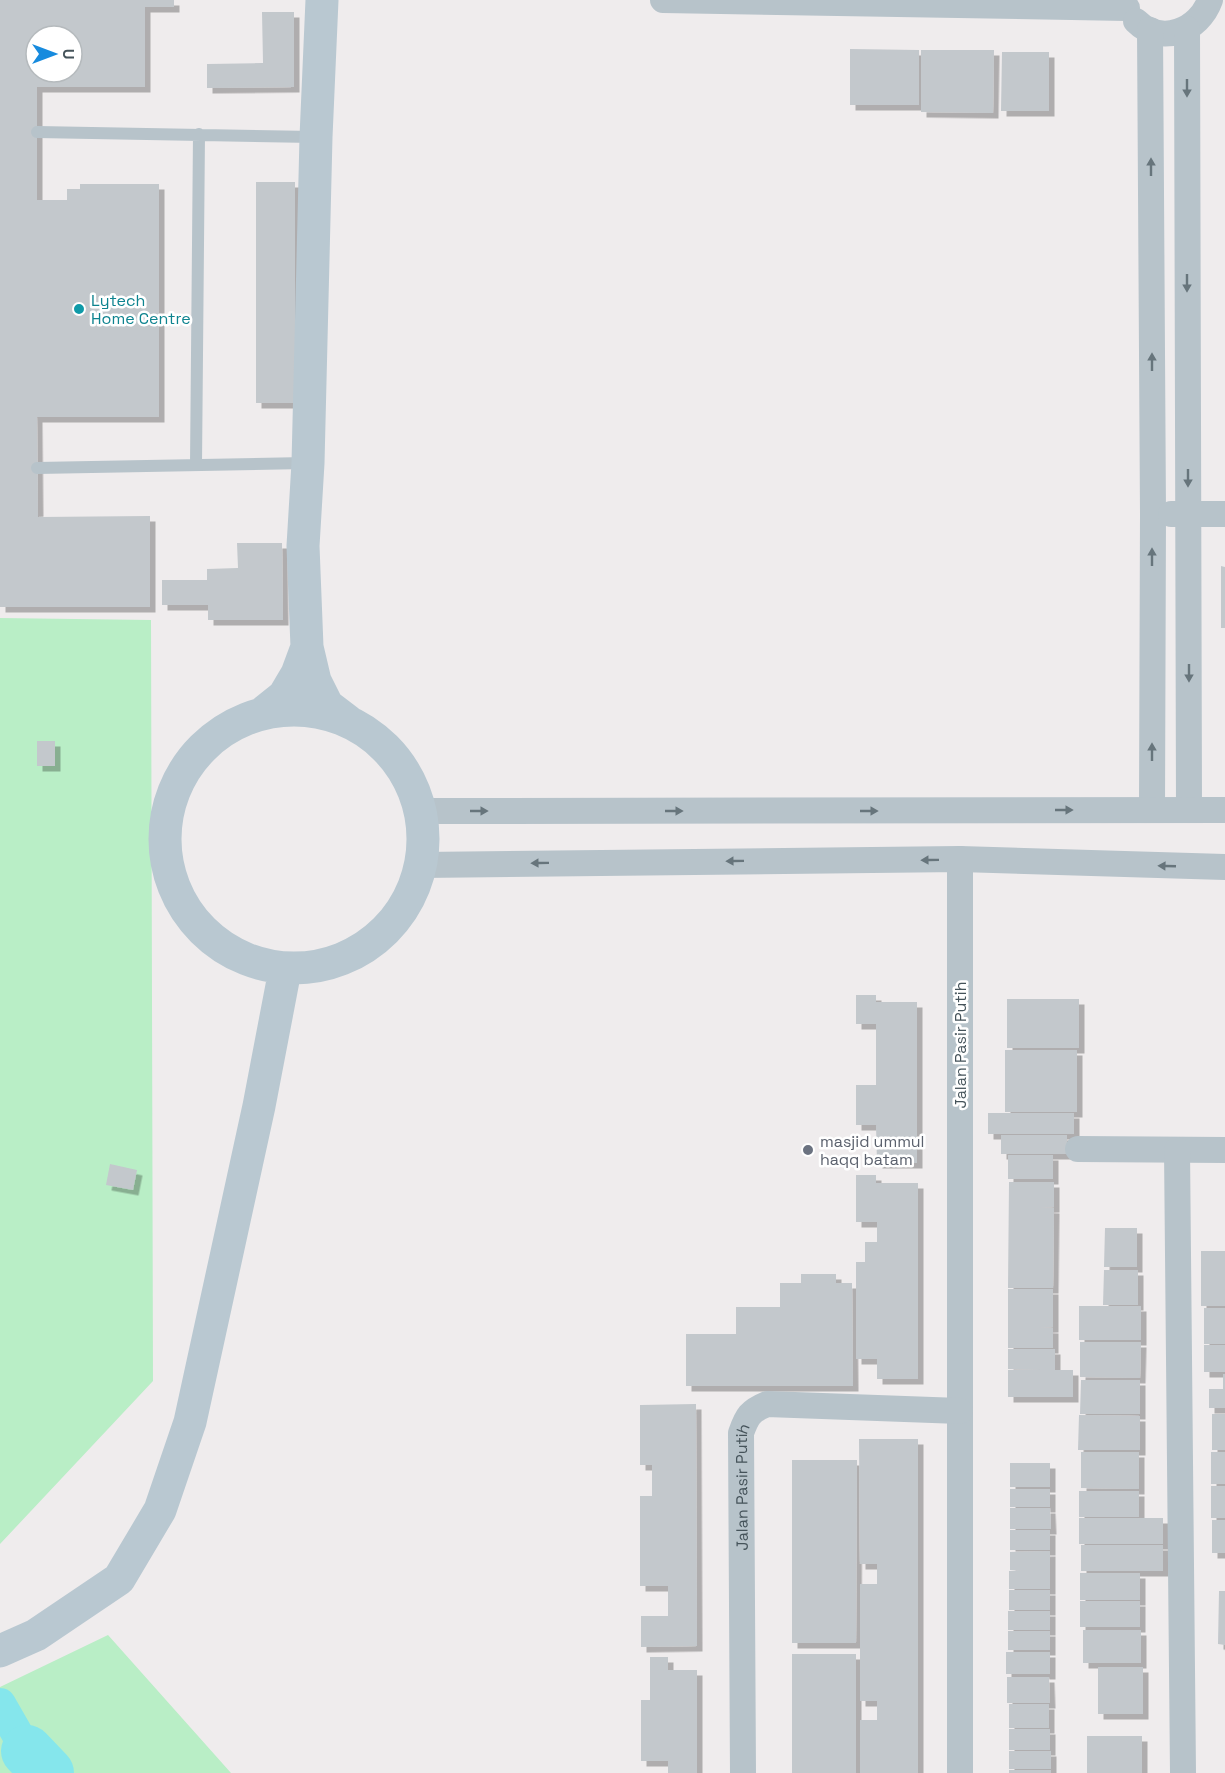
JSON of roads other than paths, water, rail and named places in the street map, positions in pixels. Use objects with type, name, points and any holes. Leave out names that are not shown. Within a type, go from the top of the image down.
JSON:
[{"type":"street","points":[[307,647],[297,674],[284,696],[264,712],[221,731],[189,763],[169,805],[164,850],[177,896],[203,933],[241,958],[285,970],[323,966],[357,953],[387,930],[409,900],[421,865],[420,811],[406,774],[381,743],[327,705],[315,681],[307,647],[303,546],[308,463],[316,137],[322,0]]},
{"type":"street","points":[[663,0],[1125,4],[1140,25],[1150,30],[1169,34],[1187,29],[1214,7]]},
{"type":"street","points":[[1187,29],[1189,809]]},
{"type":"street","points":[[1150,30],[1152,810]]},
{"type":"street","points":[[1153,514],[1225,514]]},
{"type":"street","points":[[264,712],[309,710],[348,721]]},
{"type":"street","points":[[420,811],[1225,810]]},
{"type":"street","points":[[421,865],[960,859],[1225,867]]},
{"type":"street","name":"Jalan Pasir Putih","points":[[960,859],[960,1773]]},
{"type":"street","points":[[0,1651],[36,1635],[119,1579],[160,1510],[190,1422],[259,1106],[285,970]]},
{"type":"street","points":[[1078,1149],[1225,1150]]},
{"type":"street","points":[[1177,1150],[1183,1773]]},
{"type":"street","name":"Jalan Pasir Putih","points":[[743,1773],[741,1433],[746,1418],[754,1409],[767,1404],[960,1411]]},
{"type":"lane","points":[[38,132],[316,137]]},
{"type":"lane","points":[[196,465],[199,134]]},
{"type":"lane","points":[[38,468],[308,463]]},
{"type":"waterway","points":[[0,1704],[27,1751]]},
{"type":"waterway","points":[[27,1751],[48,1773]]},
{"type":"place","name":"Lytech Home Centre","points":[[79,309]]},
{"type":"place","name":"masjid ummul haqq batam","points":[[808,1150]]}]
